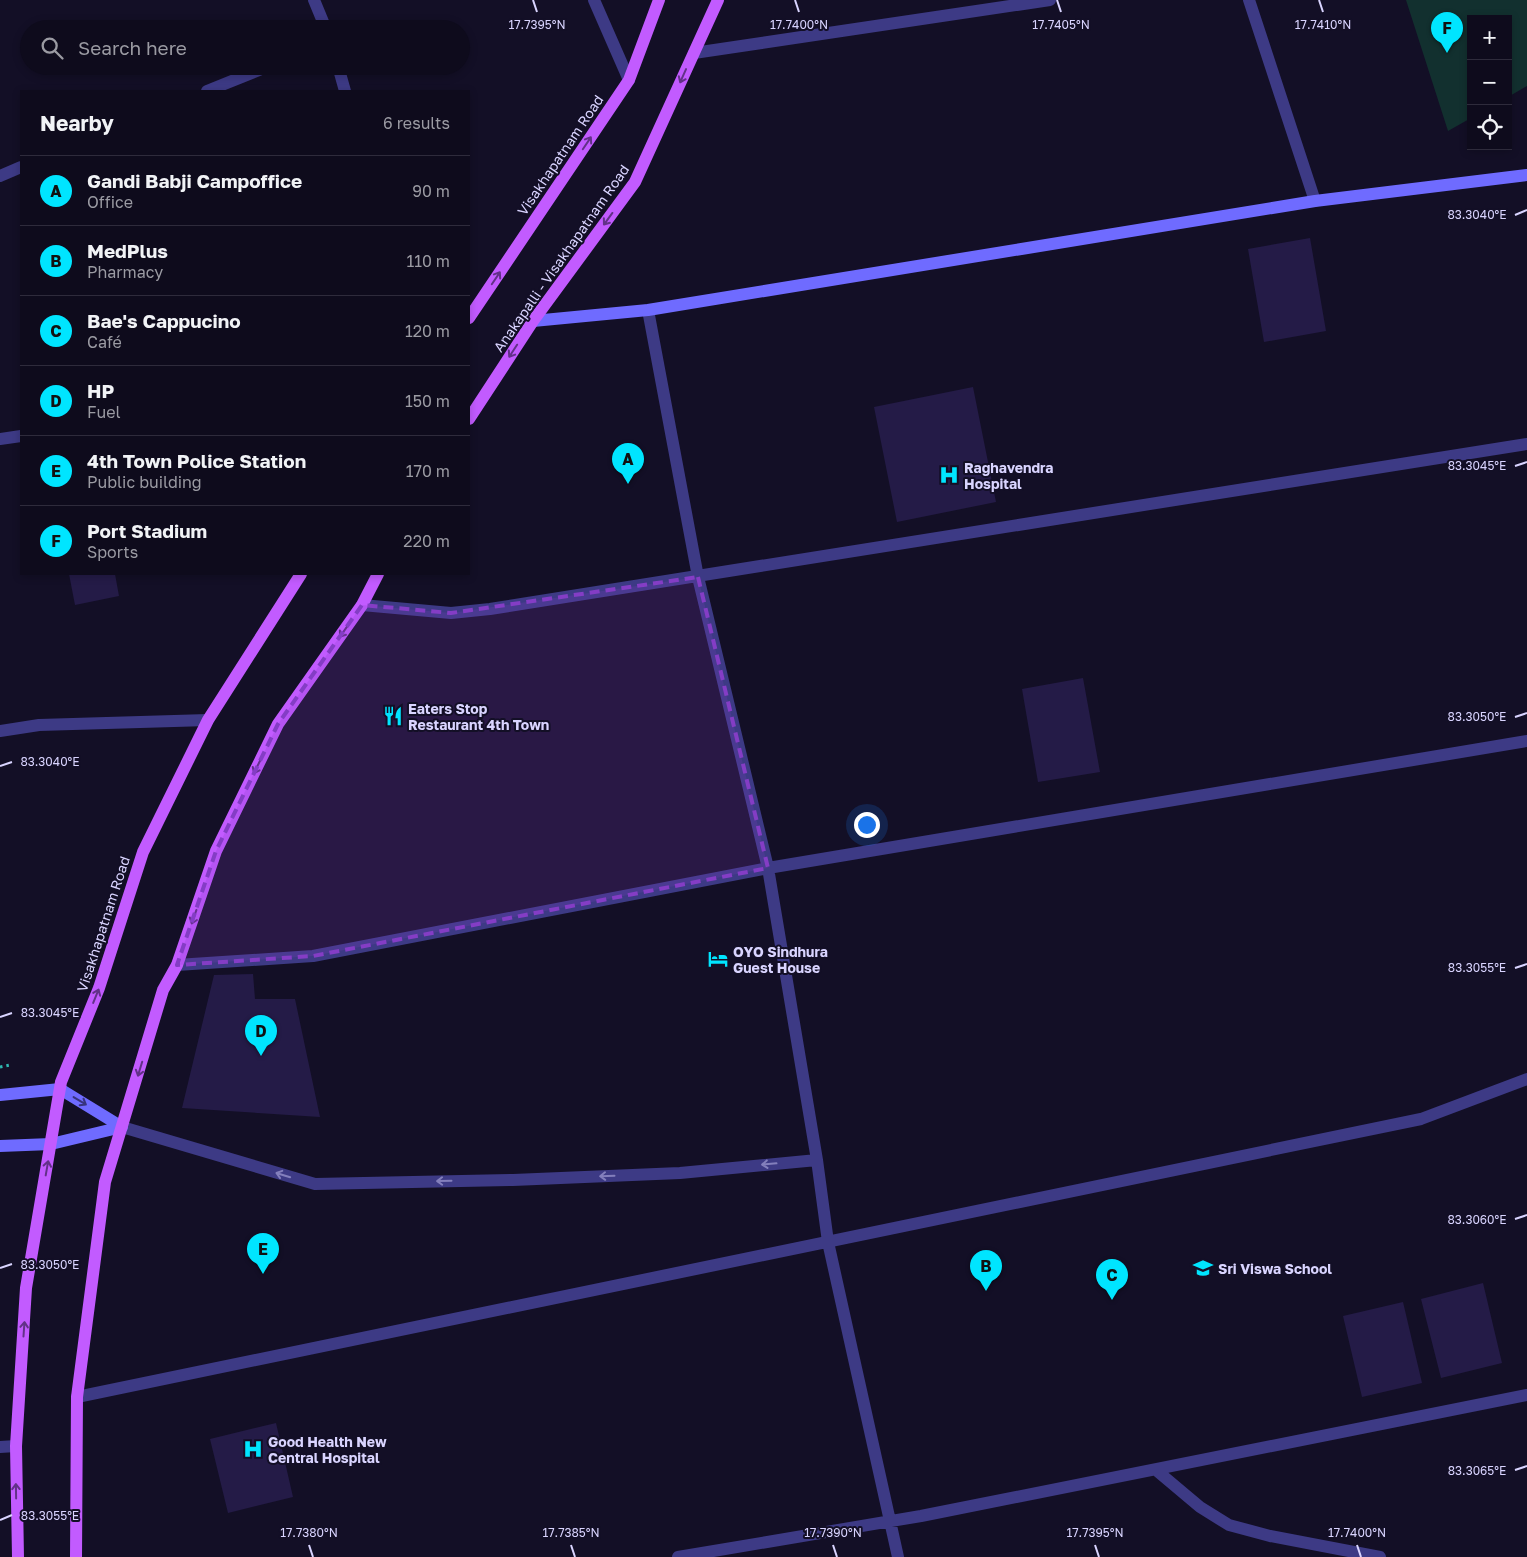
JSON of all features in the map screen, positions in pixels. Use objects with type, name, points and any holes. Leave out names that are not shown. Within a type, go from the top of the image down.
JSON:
[{"type":"main road","name":"Visakhapatnam Road","points":[[470,317],[629,80],[659,0]]},
{"type":"main road","name":"Anakapalli - Visakhapatnam Road","points":[[470,417],[533,320],[635,182],[718,0]]},
{"type":"main road","points":[[533,320],[648,310],[1315,201],[1527,175]]},
{"type":"main road","name":"Visakhapatnam Road","points":[[18,1557],[16,1446],[26,1288],[60,1089],[99,988],[142,852],[208,720],[300,575]]},
{"type":"main road","points":[[76,1557],[77,1397],[105,1182],[163,990],[177,965],[216,851],[278,724],[362,605],[377,575]]},
{"type":"main road","points":[[0,1095],[60,1089],[122,1127]]},
{"type":"main road","points":[[0,1146],[50,1144],[122,1127]]},
{"type":"street","points":[[314,0],[322,20]]},
{"type":"street","points":[[594,0],[629,80]]},
{"type":"street","points":[[694,53],[1050,0]]},
{"type":"street","points":[[1249,0],[1315,201]]},
{"type":"street","points":[[209,90],[247,75]]},
{"type":"street","points":[[341,75],[345,90]]},
{"type":"street","points":[[0,176],[20,167]]},
{"type":"street","points":[[648,310],[698,577],[768,868],[817,1160],[828,1242],[898,1557]]},
{"type":"street","points":[[0,439],[20,436]]},
{"type":"street","points":[[362,605],[451,612],[490,609],[1527,444]]},
{"type":"street","points":[[0,731],[39,725],[208,720]]},
{"type":"street","points":[[177,965],[313,956],[768,868],[1527,741]]},
{"type":"street","points":[[77,1397],[1421,1119],[1527,1079]]},
{"type":"street","points":[[122,1127],[315,1184],[513,1180],[680,1173],[817,1160]]},
{"type":"street","points":[[678,1557],[922,1516],[1527,1395]]},
{"type":"street","points":[[0,1447],[16,1446]]},
{"type":"street","points":[[1156,1470],[1200,1507],[1229,1525],[1270,1536],[1380,1557]]},
{"type":"path","points":[[0,1068],[10,1065]]},
{"type":"highlighted area","points":[[698,577],[768,868],[313,956],[177,965],[216,851],[278,724],[362,605],[451,613]]},
{"type":"green space","points":[[1406,0],[1527,0],[1527,86],[1512,95],[1512,15],[1467,15],[1467,120],[1448,131]]},
{"type":"building","points":[[1310,238],[1326,331],[1264,342],[1248,249]]},
{"type":"building","points":[[973,387],[996,502],[897,522],[874,407]]},
{"type":"building","points":[[69,575],[115,575],[119,596],[75,605]]},
{"type":"building","points":[[1083,678],[1100,772],[1038,782],[1022,689]]},
{"type":"building","points":[[253,974],[255,999],[295,999],[320,1117],[182,1108],[214,975]]},
{"type":"building","points":[[1483,1283],[1502,1363],[1441,1378],[1421,1299]]},
{"type":"building","points":[[1403,1302],[1422,1383],[1362,1397],[1343,1316]]},
{"type":"building","points":[[276,1423],[293,1497],[228,1513],[210,1439]]},
{"type":"place","name":"Port Stadium","points":[[1447,53]]},
{"type":"place","name":"Raghavendra Hospital","points":[[949,475]]},
{"type":"place","name":"Gandi Babji Campoffice","points":[[628,484]]},
{"type":"place","name":"Eaters Stop Restaurant 4th Town","points":[[393,716]]},
{"type":"place","name":"OYO Sindhura Guest House","points":[[718,959]]},
{"type":"place","name":"HP","points":[[261,1056]]},
{"type":"place","name":"Sri Viswa School","points":[[1203,1268]]},
{"type":"place","name":"4th Town Police Station","points":[[263,1274]]},
{"type":"place","name":"MedPlus","points":[[986,1291]]},
{"type":"place","name":"Bae's Cappucino","points":[[1112,1300]]},
{"type":"place","name":"Good Health New Central Hospital","points":[[253,1449]]}]
